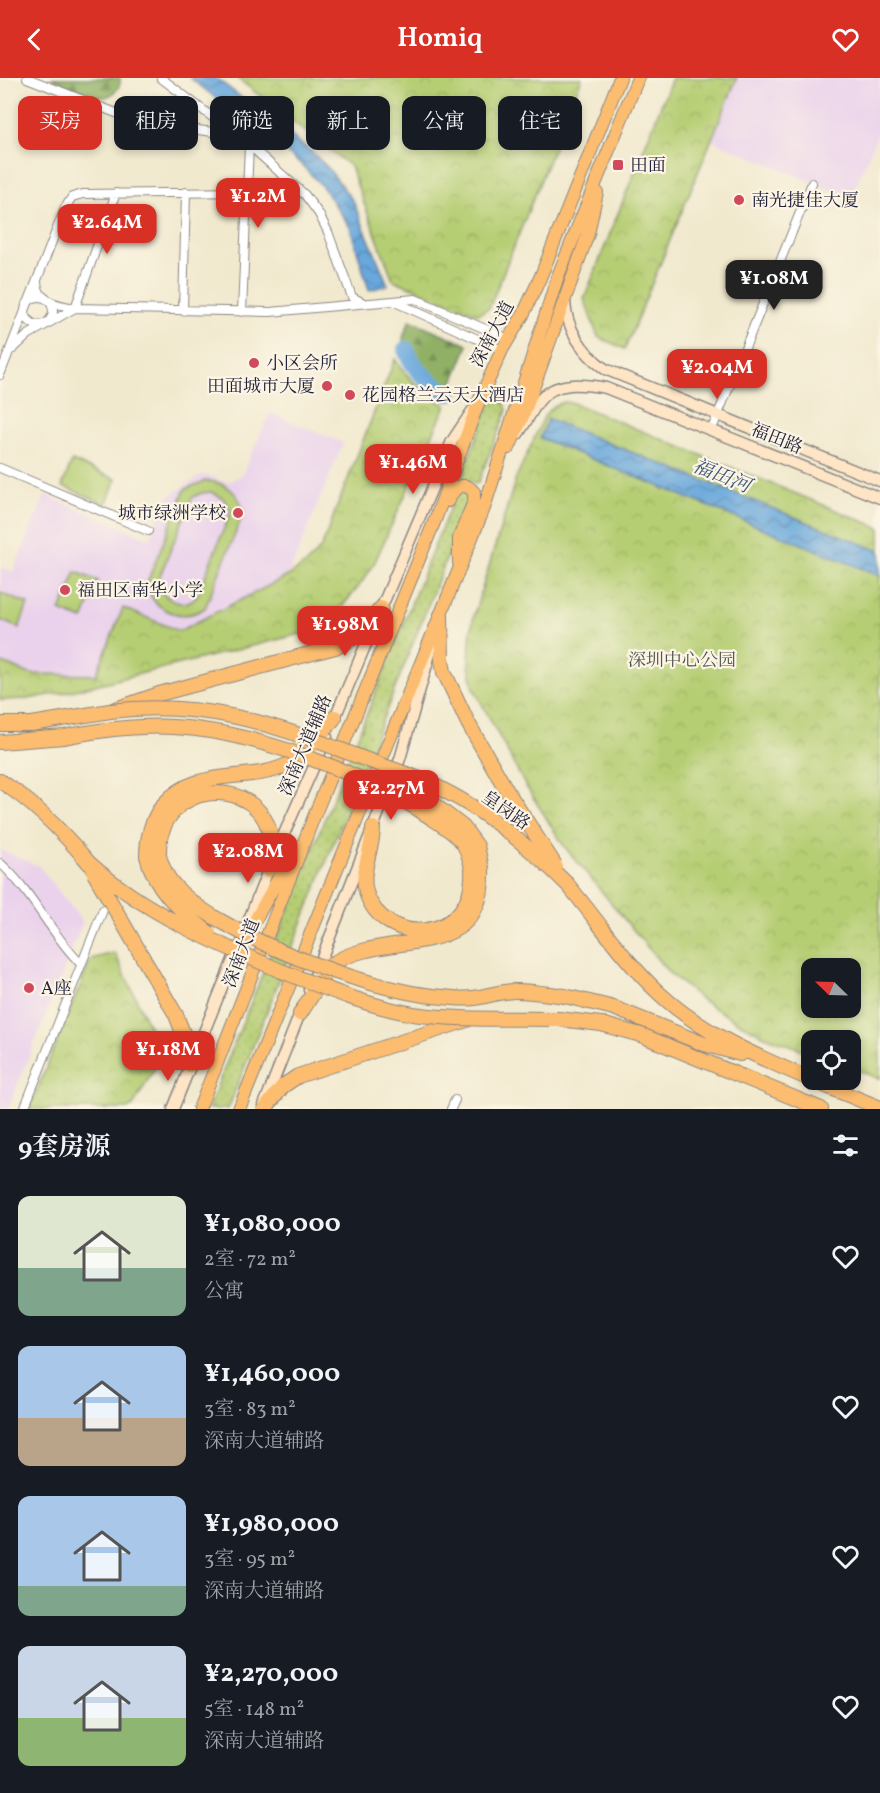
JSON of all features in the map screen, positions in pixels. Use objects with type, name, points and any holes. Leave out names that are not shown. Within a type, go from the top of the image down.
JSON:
[{"type":"highway","points":[[110,711],[159,694],[329,648],[355,637],[381,609]]},
{"type":"highway","points":[[441,615],[444,672],[468,723],[507,791],[568,885]]},
{"type":"highway","name":"皇岗路","points":[[0,724],[32,724],[110,711],[166,707],[225,714],[291,732],[418,778],[484,815],[525,844],[568,885],[625,956],[660,995],[711,1032],[759,1058],[801,1074]]},
{"type":"highway","points":[[335,717],[307,750],[291,764],[271,770],[196,782],[176,792],[160,809],[151,825],[147,844],[173,884],[199,907],[258,939],[351,977],[394,990],[432,996],[472,998],[512,991],[565,996],[614,1008],[704,1044],[759,1058]]},
{"type":"highway","points":[[0,742],[64,737],[118,728],[173,727],[212,731],[273,747],[349,774],[409,803],[447,828],[461,841],[477,868]]},
{"type":"highway","points":[[300,1014],[332,965],[339,960],[364,950],[438,938],[463,924],[476,908],[482,889],[477,868],[477,846],[463,827],[388,768]]},
{"type":"highway","points":[[0,781],[17,792],[54,824],[88,864],[177,1015],[190,1065]]},
{"type":"highway","points":[[231,952],[177,906],[152,874],[153,856],[168,817],[182,803],[200,794],[217,792],[236,796],[260,813],[265,820],[271,838],[268,870]]},
{"type":"highway","points":[[373,828],[373,843],[366,868],[366,891],[376,909],[393,924],[404,928],[425,930],[446,924],[454,919],[468,900],[477,868]]},
{"type":"highway","points":[[88,864],[155,911],[231,952],[371,1004],[410,1013],[467,1020],[559,1019],[601,1024],[641,1035],[817,1108]]},
{"type":"highway","points":[[264,1109],[273,1096],[290,1081],[380,1047],[467,1020]]},
{"type":"highway","name":"皇岗路","points":[[840,1090],[880,1108]]},
{"type":"main road","name":"深南大道","points":[[199,1109],[315,814],[435,520],[479,401],[540,278],[620,78]]},
{"type":"main road","points":[[239,1109],[484,508],[558,276],[638,78]]},
{"type":"main road","points":[[497,466],[513,441],[565,301],[593,217],[598,176]]},
{"type":"main road","name":"福田路","points":[[565,301],[567,321],[587,354],[616,374],[880,481]]},
{"type":"main road","name":"福田路","points":[[513,441],[544,395],[557,388],[575,385],[606,387],[880,498]]},
{"type":"main road","name":"深南大道辅路","points":[[172,1109],[231,952],[335,717],[452,441],[479,401]]},
{"type":"main road","points":[[435,520],[457,487],[463,485],[470,487],[474,492],[474,501],[459,538],[459,570]]},
{"type":"main road","points":[[264,1109],[400,759],[441,615]]},
{"type":"main road","points":[[231,952],[315,814]]},
{"type":"street","points":[[27,78],[139,122],[210,132]]},
{"type":"street","points":[[160,78],[210,116]]},
{"type":"street","points":[[243,312],[249,150]]},
{"type":"street","points":[[255,150],[305,195],[319,214],[352,297],[365,304]]},
{"type":"street","points":[[712,429],[813,183]]},
{"type":"street","points":[[183,311],[186,192]]},
{"type":"street","points":[[0,375],[66,207],[72,197],[83,194],[116,193],[246,192]]},
{"type":"street","points":[[8,358],[20,341],[75,308],[116,193]]},
{"type":"street","points":[[26,308],[29,321],[37,325],[46,324],[52,318],[53,309],[38,292],[37,280]]},
{"type":"street","points":[[26,308],[34,299],[45,299],[75,308],[270,312],[415,299],[506,344]]},
{"type":"street","points":[[393,301],[506,344]]},
{"type":"street","points":[[0,468],[148,531]]},
{"type":"street","points":[[0,863],[19,883],[67,949],[80,963]]},
{"type":"street","points":[[24,1109],[76,979],[80,963],[103,910]]},
{"type":"street","points":[[451,1109],[455,1100]]},
{"type":"shaded area","points":[[738,78],[880,78],[880,128],[851,198],[712,140]]},
{"type":"shaded area","points":[[270,413],[343,443],[288,576],[179,631],[123,608],[96,675],[30,674],[0,662],[0,567],[13,572],[45,495],[150,539],[167,498],[201,475],[230,482],[242,475]]},
{"type":"shaded area","points":[[0,850],[39,866],[83,922],[8,1109],[0,1109]]},
{"type":"green space","points":[[51,78],[120,78],[119,86],[111,95],[102,97],[82,92]]},
{"type":"green space","points":[[237,78],[582,78],[575,96],[498,96],[498,150],[553,150],[489,308],[478,314],[393,280],[350,166],[329,150],[390,150],[390,96],[306,96],[306,132],[294,122],[294,96],[260,96]]},
{"type":"green space","points":[[672,78],[737,78],[625,349],[598,337],[584,299]]},
{"type":"green space","points":[[410,320],[468,345],[451,387],[423,368],[406,349],[403,339]]},
{"type":"green space","points":[[395,359],[417,385],[446,405],[373,566],[352,595],[328,619],[308,632],[67,692],[27,699],[0,700],[0,662],[30,674],[96,675],[123,608],[179,631],[288,576],[307,563],[321,548]]},
{"type":"green space","points":[[495,400],[504,402],[507,410],[478,483],[475,484],[461,478],[490,403]]},
{"type":"green space","name":"深圳中心公园","points":[[563,402],[573,403],[880,528],[880,1079],[861,1072],[861,1030],[801,1030],[801,1049],[765,1036],[736,1021],[703,1001],[669,973],[564,846],[524,783],[474,689],[469,665],[474,615],[516,478],[545,415],[552,407]]},
{"type":"green space","points":[[72,461],[116,479],[106,504],[62,486]]},
{"type":"green space","points":[[205,481],[219,483],[235,493],[244,512],[205,608],[187,614],[178,614],[162,608],[155,602],[146,585],[185,489]],"holes":[[[211,492],[223,498],[231,511],[198,594],[193,600],[186,602],[173,601],[163,592],[159,578],[192,498],[201,493]]]},
{"type":"green space","points":[[459,492],[467,494],[469,502],[228,1109],[208,1109],[455,495]]},
{"type":"green space","points":[[76,572],[98,581],[83,620],[60,611]]},
{"type":"green space","points":[[0,593],[28,604],[19,628],[0,620]]},
{"type":"green space","points":[[115,953],[152,1033],[156,1066],[133,1106],[127,1109],[29,1109],[91,959]]},
{"type":"water","points":[[190,78],[216,78],[239,96],[213,96]]},
{"type":"water","points":[[294,138],[328,168],[353,201],[388,285],[369,290],[350,227],[322,186],[302,165],[283,150],[294,150]]},
{"type":"water","points":[[548,419],[880,551],[880,576],[540,438]]},
{"type":"waterway","name":"福田河","points":[[406,350],[413,364],[423,376],[449,393]]},
{"type":"place","name":"田面","points":[[618,165]]},
{"type":"place","name":"南光捷佳大厦","points":[[739,200]]},
{"type":"place","name":"小区会所","points":[[254,363]]},
{"type":"place","name":"田面城市大厦","points":[[327,386]]},
{"type":"place","name":"花园格兰云天大酒店","points":[[350,395]]},
{"type":"place","name":"城市绿洲学校","points":[[238,513]]},
{"type":"place","name":"福田区南华小学","points":[[65,590]]},
{"type":"place","name":"A座","points":[[29,988]]}]
